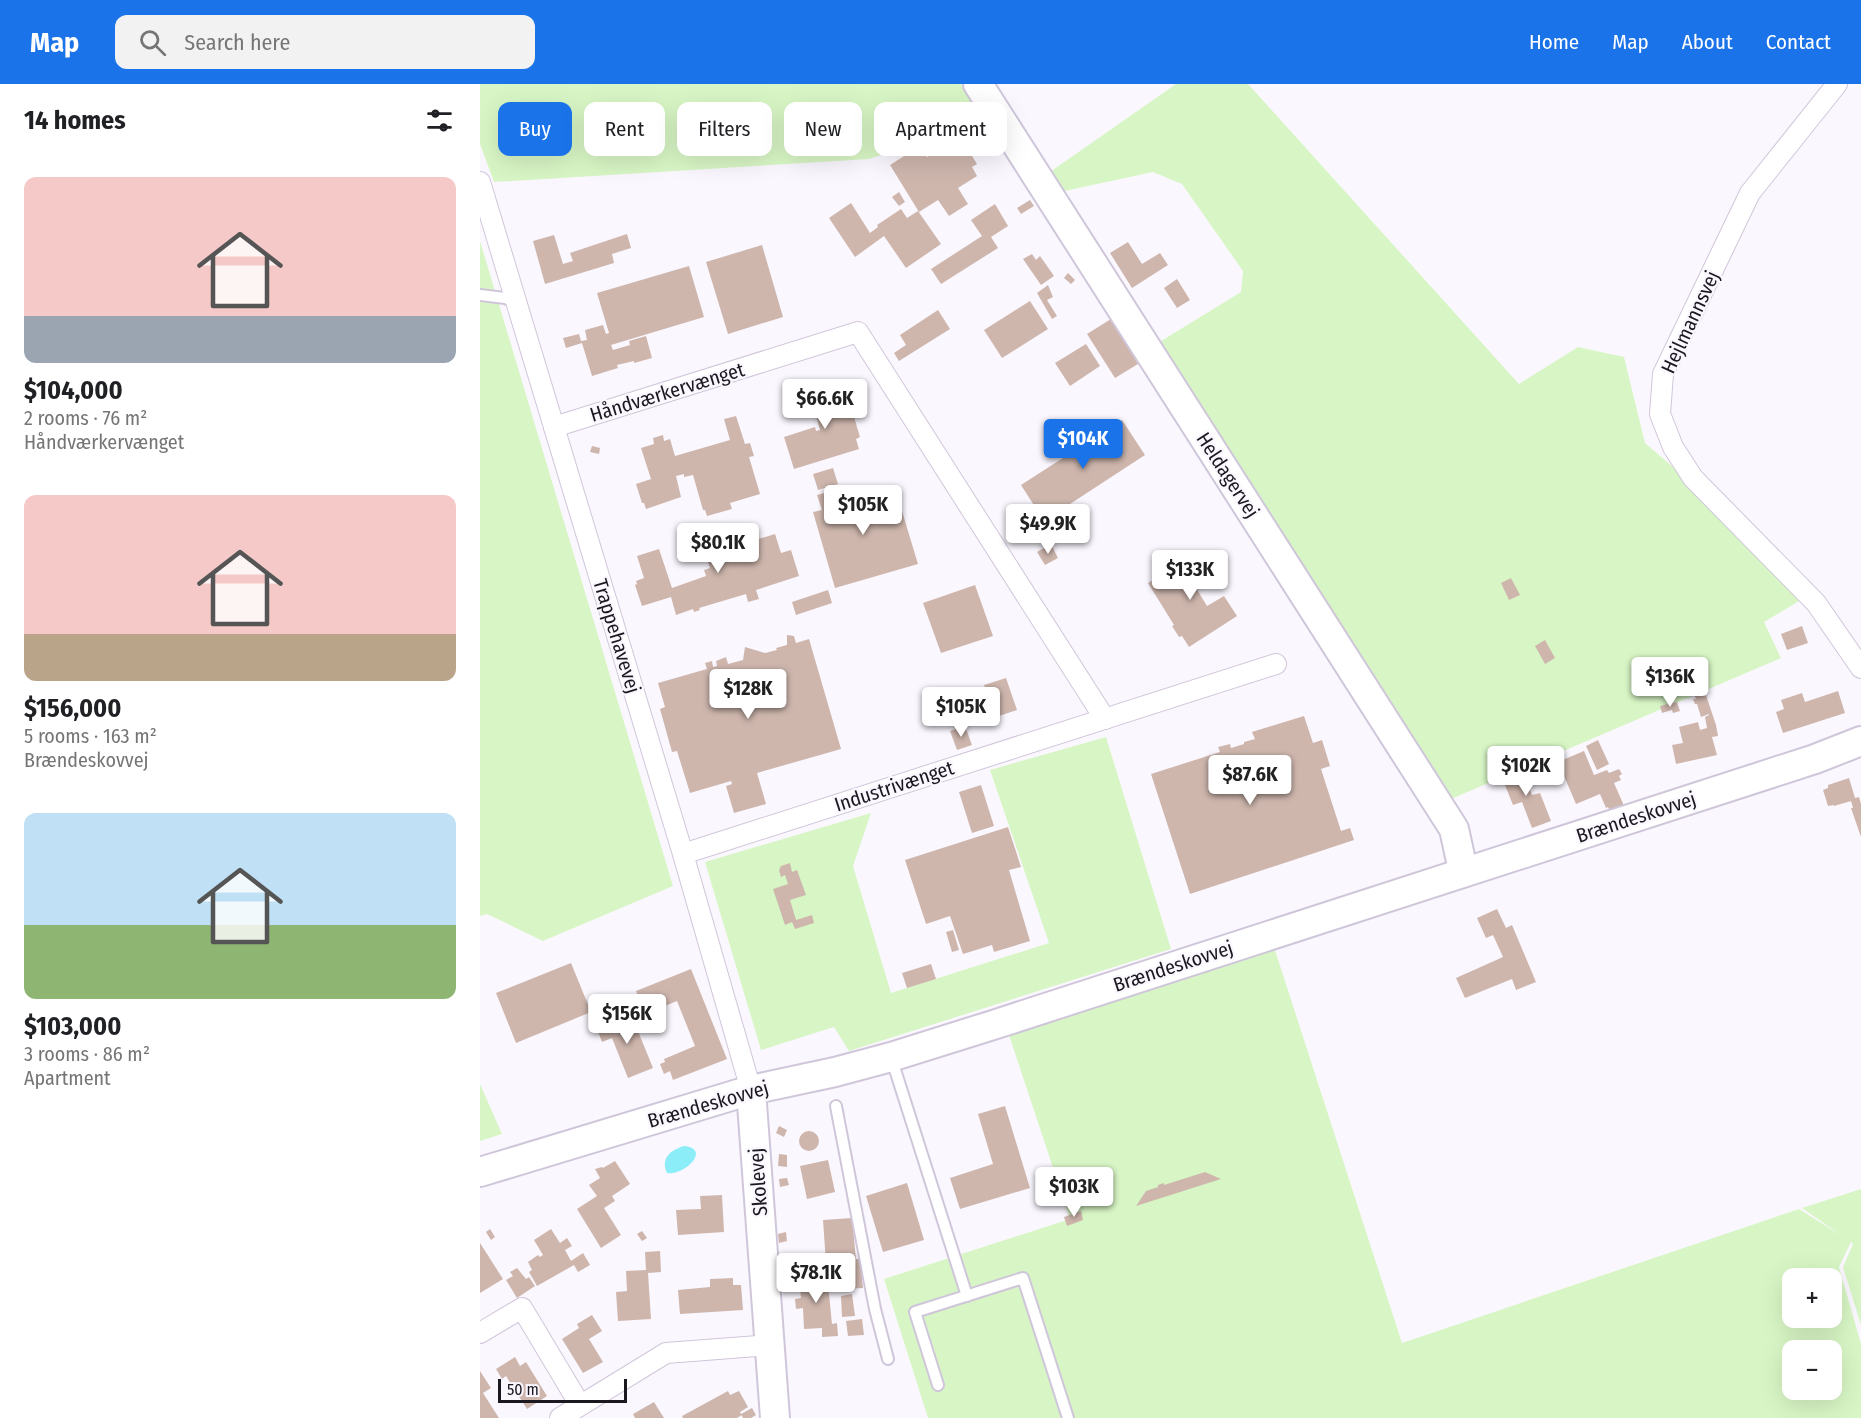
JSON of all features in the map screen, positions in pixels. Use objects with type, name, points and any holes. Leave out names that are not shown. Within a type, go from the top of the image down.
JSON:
[{"type":"street","name":"Heldagervej","points":[[978,84],[1454,830],[1462,873]]},
{"type":"street","name":"Hejlmannsvej","points":[[1837,84],[1750,193],[1663,374],[1660,414],[1672,447],[1693,478],[1816,603],[1861,668]]},
{"type":"street","name":"Trappehavevej","points":[[480,182],[683,854],[751,1090]]},
{"type":"street","name":"Håndværkervænget","points":[[554,427],[858,332],[1105,719]]},
{"type":"street","name":"Industrivænget","points":[[683,854],[1276,664]]},
{"type":"street","name":"Brændeskovvej","points":[[480,1172],[751,1090],[891,1057],[1815,759],[1861,741]]},
{"type":"street","name":"Skolevej","points":[[751,1090],[775,1418]]},
{"type":"street","points":[[480,1333],[522,1308],[580,1405]]},
{"type":"street","points":[[560,1418],[666,1353],[770,1346]]},
{"type":"lane","points":[[480,294],[505,298],[517,303]]},
{"type":"lane","points":[[891,1057],[967,1296]]},
{"type":"lane","points":[[836,1106],[874,1309],[888,1359]]},
{"type":"lane","points":[[938,1385],[915,1312],[1023,1278],[1068,1418]]},
{"type":"green space","points":[[480,84],[961,84],[974,102],[874,102],[874,156],[878,156],[869,159],[494,182],[480,144]]},
{"type":"green space","points":[[1176,84],[1248,84],[1519,384],[1578,347],[1624,357],[1645,443],[1673,467],[1806,597],[1764,622],[1781,658],[1451,799],[1153,346],[1241,292],[1243,271],[1182,184],[1153,172],[1060,192],[1047,174]]},
{"type":"green space","points":[[480,241],[673,886],[543,941],[487,914],[480,916]]},
{"type":"green space","points":[[1106,737],[1171,949],[849,1051],[834,1027],[761,1050],[705,862],[871,813],[853,866],[891,993],[1049,943],[990,770]]},
{"type":"green space","points":[[1274,947],[1402,1343],[1799,1209],[1842,1236],[1802,1208],[1861,1189],[1861,1325],[1843,1267],[1853,1244],[1851,1242],[1839,1268],[1782,1268],[1782,1328],[1842,1328],[1842,1278],[1861,1344],[1861,1418],[928,1418],[884,1279],[1070,1219],[1008,1032]]},
{"type":"green space","points":[[480,1084],[502,1134],[480,1141]]},
{"type":"water","points":[[684,1146],[696,1152],[692,1162],[681,1170],[667,1173],[665,1163],[668,1155]]},
{"type":"building","points":[[904,156],[972,156],[977,164],[972,167],[977,176],[958,188],[968,204],[949,216],[938,200],[919,212],[890,165]]},
{"type":"building","points":[[899,192],[905,202],[899,206],[892,197]]},
{"type":"building","points":[[1030,200],[1034,206],[1021,214],[1017,208]]},
{"type":"building","points":[[851,203],[870,233],[878,227],[877,225],[901,209],[907,218],[918,211],[941,244],[906,268],[884,236],[855,257],[829,218]]},
{"type":"building","points":[[995,204],[1008,226],[991,237],[998,248],[941,284],[931,269],[982,236],[971,220]]},
{"type":"building","points":[[627,234],[631,248],[612,254],[614,263],[545,284],[533,241],[554,235],[563,264],[573,261],[570,253]]},
{"type":"building","points":[[1128,242],[1142,264],[1160,253],[1168,265],[1132,288],[1110,253]]},
{"type":"building","points":[[762,245],[783,317],[728,334],[706,262]]},
{"type":"building","points":[[1032,254],[1036,260],[1040,256],[1054,276],[1041,285],[1023,259]]},
{"type":"building","points":[[689,266],[704,317],[611,345],[613,350],[630,345],[629,341],[646,336],[652,358],[617,365],[618,368],[592,376],[582,343],[566,348],[563,338],[579,334],[581,341],[587,340],[585,330],[603,325],[606,334],[609,333],[597,293]]},
{"type":"building","points":[[1068,273],[1075,280],[1071,284],[1064,278]]},
{"type":"building","points":[[1177,279],[1190,300],[1177,308],[1164,288]]},
{"type":"building","points":[[1048,285],[1053,297],[1047,300],[1057,316],[1052,319],[1037,293]]},
{"type":"building","points":[[1030,301],[1048,329],[1002,358],[984,330]]},
{"type":"building","points":[[938,310],[950,329],[899,361],[894,353],[906,345],[900,335]]},
{"type":"building","points":[[1111,319],[1138,364],[1115,378],[1087,334]]},
{"type":"building","points":[[1086,344],[1100,366],[1070,386],[1055,363]]},
{"type":"building","points":[[840,384],[849,418],[854,417],[860,437],[856,439],[859,449],[794,469],[784,437],[815,427],[816,431],[820,430],[812,401],[806,403],[804,395]]},
{"type":"building","points":[[736,416],[745,444],[750,443],[754,456],[749,457],[760,494],[730,503],[732,509],[707,516],[703,510],[693,475],[684,477],[684,474],[676,476],[681,497],[646,509],[636,484],[651,479],[641,448],[654,444],[653,438],[663,435],[664,441],[670,439],[675,456],[730,440],[724,419]]},
{"type":"building","points":[[1122,420],[1145,455],[1044,521],[1021,485]]},
{"type":"building","points":[[592,446],[600,448],[599,454],[590,452]]},
{"type":"building","points":[[833,468],[838,484],[818,490],[813,474]]},
{"type":"building","points":[[845,487],[850,502],[895,488],[918,564],[835,588],[813,512],[822,510],[817,495]]},
{"type":"building","points":[[722,531],[730,558],[742,555],[739,545],[775,534],[781,553],[791,550],[799,576],[756,590],[759,599],[748,602],[746,594],[699,608],[700,610],[694,612],[693,609],[676,615],[671,597],[642,606],[635,585],[636,581],[644,578],[637,556],[659,549],[672,588],[706,576],[704,570],[710,568],[700,537]]},
{"type":"building","points":[[1051,544],[1058,558],[1045,565],[1037,552]]},
{"type":"building","points":[[1197,552],[1210,572],[1193,583],[1207,606],[1224,596],[1237,616],[1189,647],[1182,636],[1179,637],[1148,583]]},
{"type":"building","points":[[1511,578],[1520,595],[1509,600],[1501,583]]},
{"type":"building","points":[[975,585],[993,636],[941,653],[923,603]]},
{"type":"building","points":[[828,590],[832,603],[796,615],[792,602]]},
{"type":"building","points":[[1802,626],[1808,643],[1787,650],[1781,634]]},
{"type":"building","points":[[787,635],[794,636],[796,643],[809,639],[841,749],[757,773],[766,804],[734,813],[726,786],[732,784],[731,781],[690,793],[677,751],[672,752],[660,709],[665,707],[658,683],[707,669],[705,663],[712,661],[713,667],[717,666],[716,661],[726,657],[728,664],[743,660],[745,647],[765,653],[777,650],[776,648],[787,645]]},
{"type":"building","points":[[1545,640],[1555,658],[1545,664],[1535,646]]},
{"type":"building","points":[[1006,678],[1017,710],[969,726],[962,704],[988,695],[984,685]]},
{"type":"building","points":[[1838,691],[1845,713],[1783,733],[1776,712],[1784,709],[1781,700],[1802,693],[1805,702]]},
{"type":"building","points":[[1703,692],[1716,725],[1718,736],[1712,737],[1717,755],[1676,764],[1672,745],[1683,743],[1679,727],[1698,722],[1700,730],[1707,728],[1705,717],[1709,714],[1701,717],[1693,699],[1696,699],[1694,694]]},
{"type":"building","points":[[1677,702],[1680,711],[1673,713],[1672,710],[1662,713],[1660,706]]},
{"type":"building","points":[[1304,716],[1313,743],[1322,740],[1330,766],[1321,769],[1341,831],[1350,828],[1354,840],[1190,894],[1151,774],[1220,752],[1218,747],[1230,744],[1231,748],[1244,744],[1244,742],[1255,739],[1252,732]]},
{"type":"building","points":[[965,726],[972,745],[957,750],[950,731]]},
{"type":"building","points":[[1598,740],[1609,764],[1597,770],[1586,746]]},
{"type":"building","points":[[1584,751],[1594,775],[1607,770],[1609,773],[1619,769],[1622,774],[1619,776],[1621,780],[1614,783],[1625,808],[1611,813],[1608,807],[1606,808],[1600,794],[1576,804],[1558,762]]},
{"type":"building","points":[[1521,767],[1532,795],[1540,793],[1551,821],[1532,828],[1522,802],[1513,805],[1501,775]]},
{"type":"building","points":[[1849,778],[1855,798],[1859,797],[1861,804],[1861,837],[1851,808],[1853,808],[1851,801],[1828,806],[1823,790],[1828,788],[1828,785]]},
{"type":"building","points":[[981,785],[994,826],[972,833],[959,792]]},
{"type":"building","points":[[1008,827],[1021,867],[1009,870],[1030,941],[994,952],[992,945],[963,954],[950,916],[926,924],[905,860]]},
{"type":"building","points":[[790,863],[792,872],[797,870],[806,895],[790,900],[796,920],[812,915],[814,923],[795,929],[792,922],[785,925],[773,889],[788,884],[785,875],[781,877],[779,870],[781,866]]},
{"type":"building","points":[[1497,909],[1506,928],[1512,925],[1536,982],[1516,990],[1512,979],[1465,998],[1456,978],[1503,957],[1493,935],[1486,938],[1477,918]]},
{"type":"building","points":[[953,930],[959,950],[952,952],[946,932]]},
{"type":"building","points":[[571,963],[591,1012],[516,1043],[496,993]]},
{"type":"building","points":[[931,964],[936,979],[907,988],[902,973]]},
{"type":"building","points":[[691,969],[727,1059],[673,1080],[670,1071],[664,1074],[660,1064],[665,1062],[664,1059],[695,1046],[677,1001],[645,1014],[636,991]]},
{"type":"building","points":[[631,1014],[653,1068],[628,1078],[612,1038],[602,1042],[597,1029]]},
{"type":"building","points":[[1005,1106],[1030,1188],[960,1209],[950,1178],[993,1164],[978,1114]]},
{"type":"building","points":[[779,1126],[787,1130],[784,1137],[776,1133]]},
{"type":"building","points":[[809,1131],[816,1134],[819,1141],[816,1148],[809,1151],[802,1148],[799,1141],[802,1134]]},
{"type":"building","points":[[779,1154],[787,1155],[787,1167],[778,1166]]},
{"type":"building","points":[[828,1160],[835,1192],[807,1199],[800,1166]]},
{"type":"building","points":[[615,1161],[630,1184],[612,1196],[615,1201],[604,1208],[621,1235],[601,1248],[577,1209],[597,1196],[589,1185],[600,1178],[595,1169],[603,1168]]},
{"type":"building","points":[[1205,1172],[1221,1179],[1136,1206],[1146,1191],[1158,1185]]},
{"type":"building","points":[[787,1178],[789,1185],[780,1187],[779,1179]]},
{"type":"building","points":[[907,1183],[924,1240],[883,1252],[866,1196]]},
{"type":"building","points":[[722,1195],[724,1232],[678,1235],[676,1210],[701,1209],[700,1196]]},
{"type":"building","points":[[1081,1211],[1083,1220],[1067,1226],[1064,1217]]},
{"type":"building","points":[[852,1218],[856,1259],[860,1259],[863,1288],[841,1289],[839,1262],[826,1263],[823,1220]]},
{"type":"building","points":[[490,1229],[495,1237],[491,1240],[486,1232]]},
{"type":"building","points":[[551,1229],[560,1243],[567,1238],[572,1246],[565,1250],[571,1261],[583,1253],[590,1265],[578,1272],[574,1265],[537,1286],[529,1272],[532,1270],[528,1262],[538,1255],[540,1257],[543,1255],[534,1240]]},
{"type":"building","points":[[642,1231],[647,1238],[642,1241],[637,1234]]},
{"type":"building","points":[[786,1232],[787,1241],[779,1243],[778,1234]]},
{"type":"building","points":[[480,1243],[503,1279],[480,1293]]},
{"type":"building","points":[[660,1251],[661,1272],[648,1273],[651,1319],[618,1321],[616,1292],[627,1291],[626,1271],[646,1270],[645,1252]]},
{"type":"building","points":[[517,1268],[526,1279],[529,1277],[535,1286],[517,1298],[506,1280],[513,1276],[510,1272]]},
{"type":"building","points":[[827,1274],[832,1324],[837,1323],[838,1336],[822,1337],[822,1328],[804,1329],[803,1308],[796,1309],[795,1299],[801,1298],[799,1276]]},
{"type":"building","points":[[733,1278],[733,1285],[741,1285],[743,1310],[680,1314],[678,1290],[710,1287],[710,1279]]},
{"type":"building","points":[[852,1294],[855,1316],[842,1317],[841,1296]]},
{"type":"building","points":[[592,1315],[602,1331],[589,1339],[603,1362],[583,1373],[562,1339],[579,1328],[577,1324]]},
{"type":"building","points":[[862,1319],[864,1335],[848,1336],[846,1321]]},
{"type":"building","points":[[515,1357],[520,1366],[526,1362],[547,1396],[527,1409],[506,1376],[502,1379],[496,1369]]},
{"type":"building","points":[[480,1371],[491,1388],[483,1393],[499,1418],[480,1418]]},
{"type":"building","points":[[728,1391],[730,1395],[739,1391],[748,1407],[740,1412],[741,1414],[752,1408],[756,1415],[751,1418],[743,1418],[742,1415],[737,1418],[683,1418],[682,1416]]},
{"type":"building","points":[[654,1402],[664,1418],[635,1418],[633,1414]]}]
